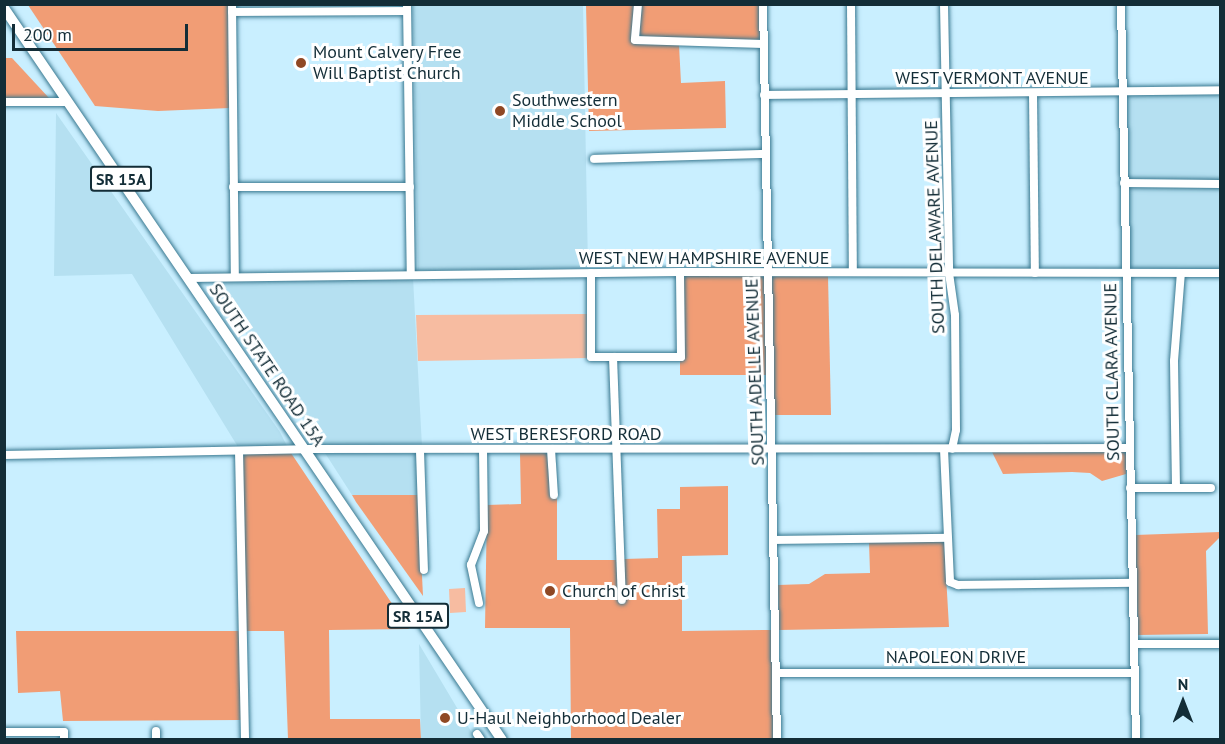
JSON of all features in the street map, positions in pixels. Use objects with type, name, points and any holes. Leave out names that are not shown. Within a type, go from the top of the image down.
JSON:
[{"type":"highway","name":"SOUTH STATE ROAD 15A","points":[[4,8],[502,740]]},
{"type":"street","points":[[638,4],[635,40],[763,44]]},
{"type":"street","name":"SOUTH ADELLE AVENUE","points":[[763,4],[766,272],[775,540],[777,740]]},
{"type":"street","points":[[851,4],[853,272]]},
{"type":"street","name":"SOUTH DELAWARE AVENUE","points":[[944,4],[949,273],[955,315],[956,430],[948,449],[947,538],[950,582],[958,585],[1132,583]]},
{"type":"street","name":"SOUTH CLARA AVENUE","points":[[1121,4],[1136,740]]},
{"type":"street","points":[[235,277],[232,8],[407,8],[411,275]]},
{"type":"street","name":"WEST VERMONT AVENUE","points":[[764,95],[1221,90]]},
{"type":"street","points":[[1032,93],[1035,273]]},
{"type":"street","points":[[4,102],[68,102]]},
{"type":"street","points":[[594,159],[765,154]]},
{"type":"street","points":[[1124,183],[1221,184]]},
{"type":"street","points":[[233,187],[410,187]]},
{"type":"street","name":"WEST NEW HAMPSHIRE AVENUE","points":[[188,278],[766,272],[1221,273]]},
{"type":"street","points":[[591,273],[591,357],[681,357],[680,273]]},
{"type":"street","points":[[1176,488],[1174,361],[1181,273]]},
{"type":"street","points":[[613,357],[622,600]]},
{"type":"street","name":"WEST BERESFORD ROAD","points":[[4,455],[305,449],[420,451],[617,448],[1129,448]]},
{"type":"street","points":[[478,603],[471,566],[484,531],[483,449]]},
{"type":"street","points":[[551,449],[554,495]]},
{"type":"street","points":[[239,451],[245,740]]},
{"type":"street","points":[[420,451],[424,570]]},
{"type":"street","points":[[1130,488],[1211,488]]},
{"type":"street","points":[[775,540],[947,538]]},
{"type":"street","points":[[1134,644],[1221,644]]},
{"type":"street","name":"NAPOLEON DRIVE","points":[[777,673],[1135,673]]},
{"type":"street","points":[[4,732],[64,736]]},
{"type":"shaded area","points":[[28,5],[229,6],[230,108],[158,111],[95,106]]},
{"type":"shaded area","name":"Southwestern Middle School","points":[[413,5],[583,5],[588,268],[418,270]]},
{"type":"shaded area","points":[[586,5],[635,5],[632,43],[679,45],[681,83],[725,81],[726,128],[589,131]]},
{"type":"shaded area","points":[[641,5],[760,5],[760,41],[638,37]]},
{"type":"shaded area","points":[[4,58],[12,58],[49,98],[5,99]]},
{"type":"shaded area","points":[[1126,93],[1220,94],[1220,180],[1127,179]]},
{"type":"shaded area","points":[[56,113],[280,432],[287,446],[238,447],[132,274],[54,276]]},
{"type":"shaded area","points":[[1127,186],[1220,187],[1220,270],[1128,270]]},
{"type":"shaded area","points":[[683,276],[764,276],[767,375],[680,375],[680,360],[684,360]]},
{"type":"shaded area","points":[[770,276],[828,276],[831,415],[774,415]]},
{"type":"shaded area","points":[[413,278],[422,447],[321,446],[211,281]]},
{"type":"shaded area","points":[[588,314],[588,358],[418,361],[416,315]]},
{"type":"shaded area","points":[[549,452],[551,498],[557,498],[557,560],[618,560],[620,604],[625,603],[624,559],[658,558],[657,509],[680,509],[680,487],[728,486],[728,555],[682,556],[682,631],[773,630],[774,739],[571,739],[570,628],[485,628],[487,505],[521,504],[520,453]]},
{"type":"shaded area","points":[[992,452],[1126,452],[1126,474],[1102,481],[1090,473],[1003,474]]},
{"type":"shaded area","points":[[291,453],[409,629],[329,630],[330,719],[420,719],[421,739],[288,739],[284,631],[246,631],[242,454]]},
{"type":"shaded area","points":[[325,453],[417,454],[418,495],[352,495]]},
{"type":"shaded area","points":[[352,495],[418,495],[423,596],[356,502]]},
{"type":"shaded area","points":[[1220,532],[1220,537],[1206,551],[1208,634],[1138,635],[1135,535]]},
{"type":"shaded area","points":[[944,541],[949,627],[779,630],[778,585],[809,584],[825,574],[870,573],[869,542]]},
{"type":"shaded area","points":[[465,588],[466,612],[450,613],[449,589]]},
{"type":"shaded area","points":[[16,631],[240,631],[242,720],[63,721],[60,691],[18,693]]},
{"type":"shaded area","points":[[419,644],[472,733],[477,739],[421,739]]},
{"type":"place","name":"Mount Calvery Free Will Baptist Church","points":[[301,63]]},
{"type":"place","name":"Southwestern Middle School","points":[[500,111]]},
{"type":"place","name":"Church of Christ","points":[[550,591]]},
{"type":"place","name":"U-Haul Neighborhood Dealer","points":[[445,718]]}]
